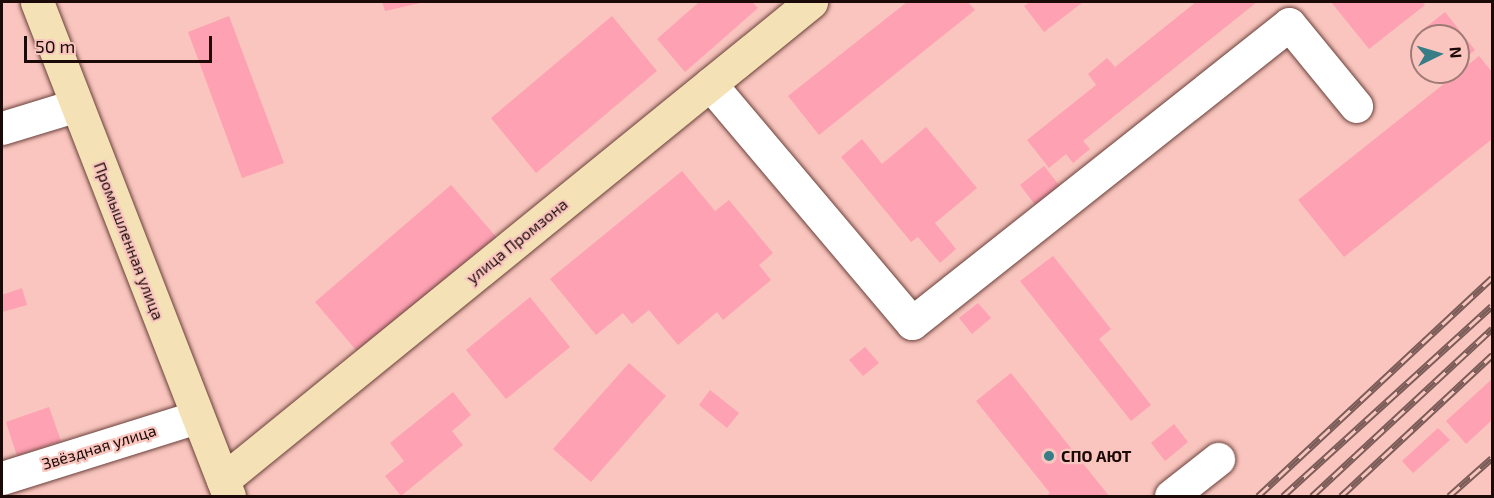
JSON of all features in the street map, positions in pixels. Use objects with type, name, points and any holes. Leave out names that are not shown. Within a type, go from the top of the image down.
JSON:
[{"type":"main road","name":"Промышленная улица","points":[[37,2],[226,488]]},
{"type":"main road","name":"улица Промзона","points":[[226,488],[811,2]]},
{"type":"street","points":[[710,84],[912,323],[1289,24],[1356,106]]},
{"type":"street","points":[[2,128],[77,105]]},
{"type":"street","name":"Звёздная улица","points":[[2,478],[197,417]]},
{"type":"street","points":[[1171,496],[1218,459]]},
{"type":"building","points":[[382,2],[425,2],[385,11]]},
{"type":"building","points":[[699,2],[752,2],[758,8],[685,72],[657,39]]},
{"type":"building","points":[[907,2],[968,2],[975,10],[819,135],[788,96]]},
{"type":"building","points":[[1030,2],[1083,2],[1044,32],[1024,6]]},
{"type":"building","points":[[1196,2],[1257,2],[1083,141],[1090,149],[1073,163],[1066,154],[1049,168],[1027,140],[1096,85],[1088,74],[1107,58],[1115,67]]},
{"type":"building","points":[[1331,2],[1422,2],[1425,5],[1369,49]]},
{"type":"building","points":[[1445,12],[1454,24],[1430,24]]},
{"type":"building","points":[[229,16],[284,163],[242,178],[188,32]]},
{"type":"building","points":[[612,16],[657,71],[536,173],[491,118]]},
{"type":"building","points":[[1470,44],[1475,50],[1470,54]]},
{"type":"building","points":[[1479,56],[1492,72],[1492,139],[1344,257],[1298,200],[1444,84],[1470,84],[1470,63]]},
{"type":"building","points":[[926,127],[977,188],[935,223],[956,249],[940,263],[918,237],[911,242],[841,157],[862,139],[882,164]]},
{"type":"building","points":[[1044,166],[1063,190],[1039,210],[1020,185]]},
{"type":"building","points":[[682,171],[715,211],[729,200],[773,253],[759,265],[771,280],[723,320],[717,312],[678,345],[649,310],[632,324],[623,313],[596,335],[550,279]]},
{"type":"building","points":[[451,185],[498,239],[362,357],[315,302]]},
{"type":"building","points":[[1053,256],[1111,329],[1099,339],[1151,405],[1131,421],[1020,281]]},
{"type":"building","points":[[22,288],[27,305],[2,312],[2,295]]},
{"type":"building","points":[[530,297],[570,347],[506,399],[466,350]]},
{"type":"building","points":[[978,303],[991,318],[972,334],[959,318]]},
{"type":"building","points":[[865,347],[879,363],[863,376],[849,360]]},
{"type":"building","points":[[629,363],[666,396],[591,482],[553,449]]},
{"type":"building","points":[[1011,373],[1109,496],[1046,496],[1050,493],[976,401]]},
{"type":"building","points":[[1492,379],[1492,420],[1466,444],[1446,421]]},
{"type":"building","points":[[710,390],[739,413],[727,428],[699,405]]},
{"type":"building","points":[[453,392],[471,415],[452,431],[463,445],[401,496],[385,476],[404,461],[390,443]]},
{"type":"building","points":[[49,407],[61,441],[17,456],[6,422]]},
{"type":"building","points":[[1174,424],[1188,442],[1165,461],[1151,443]]},
{"type":"building","points":[[1438,428],[1450,440],[1413,473],[1402,461]]},
{"type":"railway","points":[[1258,496],[1492,278]]},
{"type":"railway","points":[[1283,496],[1492,306]]},
{"type":"railway","points":[[1312,496],[1492,329]]},
{"type":"railway","points":[[1341,496],[1492,355]]},
{"type":"railway","points":[[1449,496],[1492,458]]},
{"type":"place","name":"СПО АЮТ","points":[[1049,456]]}]
